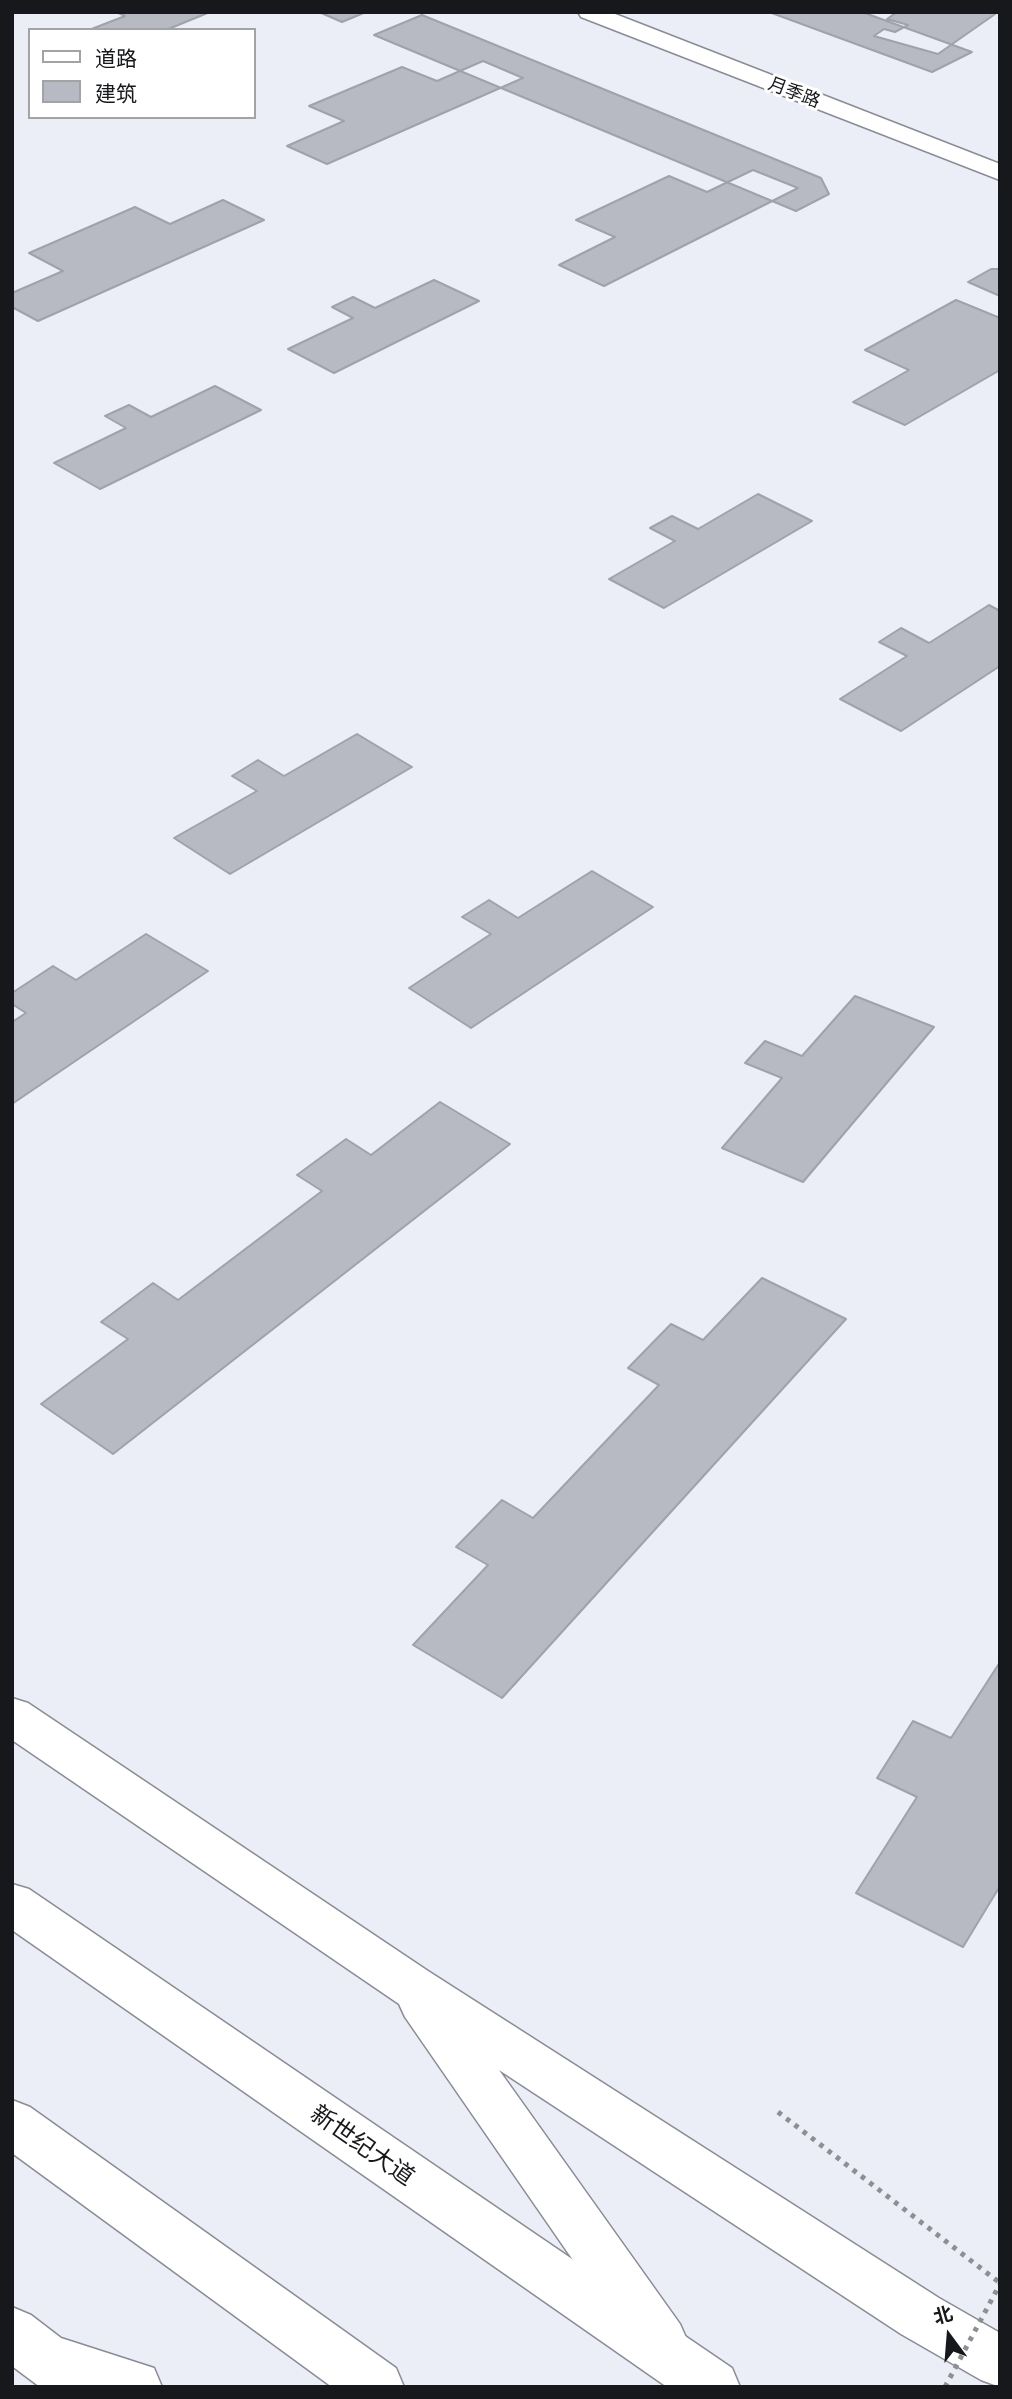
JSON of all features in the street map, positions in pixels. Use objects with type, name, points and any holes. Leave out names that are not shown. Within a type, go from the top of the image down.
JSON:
[{"type":"street","name":"月季路","points":[[589,12],[1000,173]]},
{"type":"street","points":[[12,1716],[411,1986],[909,2308],[1000,2362]]},
{"type":"street","name":"新世纪大道","points":[[12,1904],[694,2375]]},
{"type":"street","points":[[411,1986],[694,2375]]},
{"type":"street","points":[[12,2123],[377,2387]]},
{"type":"street","points":[[47,2360],[135,2387]]},
{"type":"path","points":[[778,2112],[1000,2284],[945,2387]]},
{"type":"building","points":[[116,12],[210,12],[171,28],[94,28],[125,16]]},
{"type":"building","points":[[319,12],[366,12],[342,22]]},
{"type":"building","points":[[769,12],[862,12],[972,52],[932,72]]},
{"type":"building","points":[[897,12],[998,12],[938,54],[874,36],[884,29],[895,32],[908,25],[887,19]]},
{"type":"building","points":[[422,15],[821,178],[829,194],[796,211],[374,35]]},
{"type":"building","points":[[483,61],[523,78],[327,164],[287,146],[344,121],[309,106],[402,67],[437,81]]},
{"type":"building","points":[[753,170],[798,188],[604,286],[559,265],[615,237],[576,220],[669,176],[707,192]]},
{"type":"building","points":[[223,200],[264,220],[38,321],[12,307],[12,293],[63,271],[29,253],[135,207],[170,224]]},
{"type":"building","points":[[991,269],[1000,269],[1000,296],[968,282]]},
{"type":"building","points":[[434,280],[479,301],[334,373],[288,349],[353,318],[332,307],[353,297],[375,308]]},
{"type":"building","points":[[956,300],[1000,318],[1000,370],[905,425],[853,402],[909,370],[865,350]]},
{"type":"building","points":[[215,386],[261,410],[100,489],[54,463],[126,428],[105,416],[129,405],[151,417]]},
{"type":"building","points":[[758,494],[812,521],[664,608],[609,579],[675,541],[650,528],[672,516],[698,529]]},
{"type":"building","points":[[989,605],[1000,611],[1000,666],[901,731],[840,699],[907,656],[879,642],[901,628],[929,643]]},
{"type":"building","points":[[357,734],[412,767],[230,874],[174,838],[257,791],[232,776],[258,760],[284,776]]},
{"type":"building","points":[[592,871],[653,907],[471,1028],[409,988],[491,934],[462,917],[489,900],[518,918]]},
{"type":"building","points":[[146,934],[208,971],[12,1104],[12,1022],[26,1013],[12,1004],[12,993],[53,966],[76,980]]},
{"type":"building","points":[[855,996],[934,1027],[803,1182],[722,1148],[782,1078],[745,1063],[765,1041],[802,1056]]},
{"type":"building","points":[[440,1102],[510,1144],[113,1454],[41,1404],[128,1339],[101,1322],[153,1283],[178,1300],[322,1191],[297,1175],[346,1139],[371,1155]]},
{"type":"building","points":[[762,1278],[846,1319],[502,1698],[413,1645],[488,1565],[456,1547],[502,1500],[533,1518],[659,1385],[628,1368],[671,1324],[703,1340]]},
{"type":"building","points":[[1000,1662],[1000,1886],[963,1947],[856,1893],[917,1797],[877,1778],[913,1721],[951,1738]]}]
